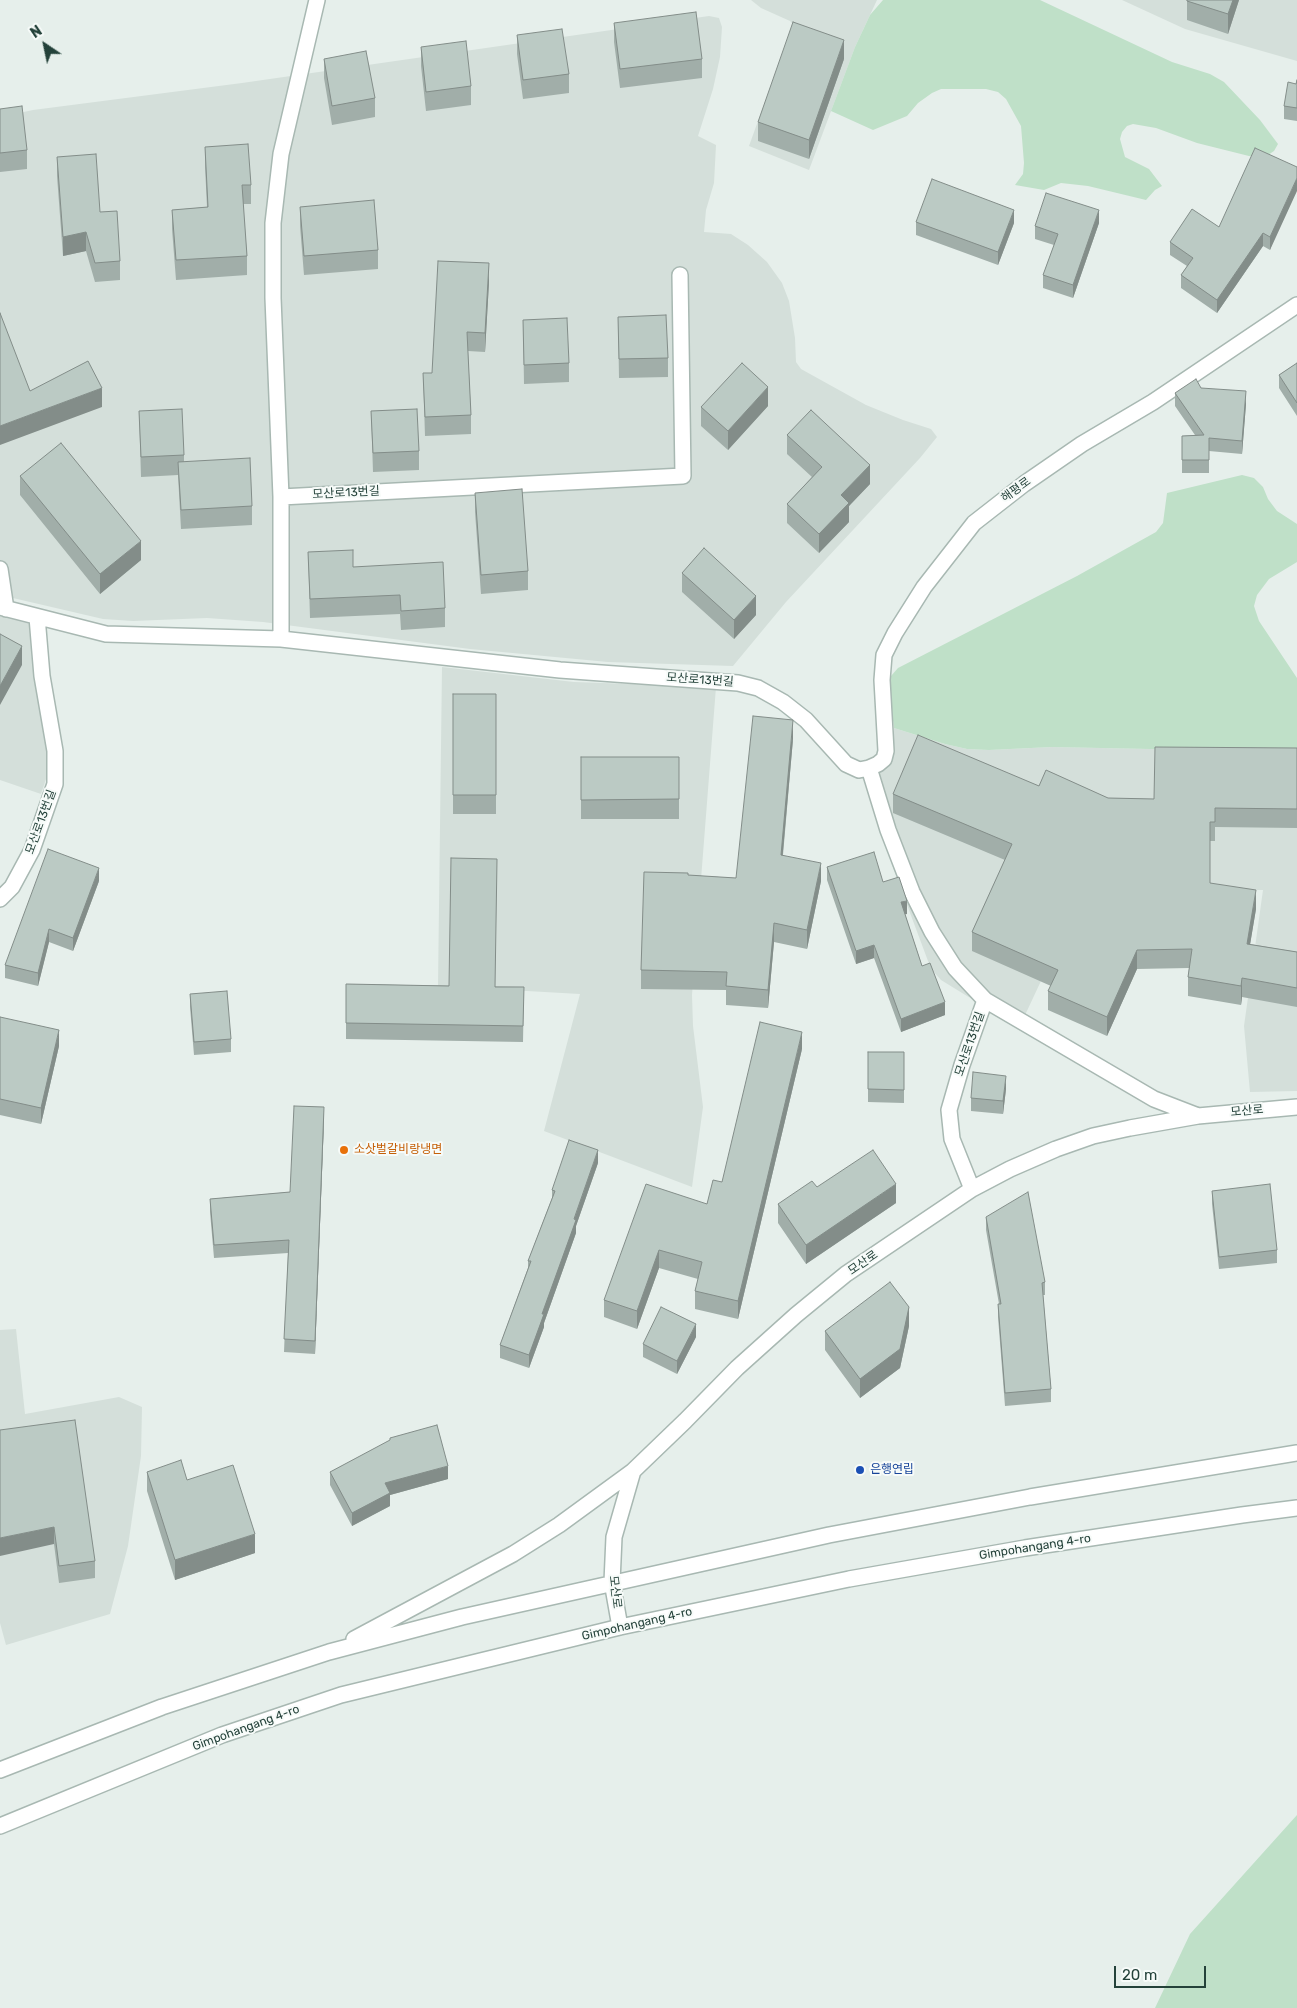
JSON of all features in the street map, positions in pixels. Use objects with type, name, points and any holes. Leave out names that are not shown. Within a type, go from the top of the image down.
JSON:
[{"type":"street","points":[[280,639],[281,496],[272,223],[280,154],[317,0]]},
{"type":"street","name":"모산로13번길","points":[[281,496],[682,476],[680,275]]},
{"type":"street","name":"해평로","points":[[870,768],[884,759],[886,751],[882,680],[884,655],[895,633],[924,587],[974,523],[1024,484],[1082,444],[1153,402],[1297,305]]},
{"type":"street","name":"모산로13번길","points":[[0,569],[3,608],[106,634],[280,639],[560,670],[738,683],[758,688],[783,702],[806,720],[846,764],[859,770],[870,768],[888,830],[912,892],[932,932],[955,968],[985,1000],[970,1038],[949,1110],[952,1139],[972,1189]]},
{"type":"street","name":"모산로13번길","points":[[0,899],[12,887],[32,850],[55,784],[56,751],[42,676],[37,617]]},
{"type":"street","points":[[985,1000],[1154,1099],[1198,1116]]},
{"type":"street","name":"모산로","points":[[620,1627],[612,1582],[614,1537],[633,1471],[686,1421],[737,1368],[796,1315],[846,1274],[972,1189],[1019,1165],[1093,1136],[1198,1116],[1297,1107]]},
{"type":"street","points":[[0,1770],[162,1707],[329,1652],[462,1617],[612,1582],[848,1531],[1030,1497],[1297,1453]]},
{"type":"street","points":[[329,1652],[513,1554],[559,1525],[633,1471]]},
{"type":"street","name":"Gimpohangang 4-ro","points":[[0,1826],[222,1735],[341,1695],[620,1627],[849,1579],[996,1553],[1297,1508]]},
{"type":"shaded area","points":[[751,0],[877,0],[855,47],[809,170],[749,146],[793,24],[761,8]]},
{"type":"shaded area","points":[[1122,0],[1297,0],[1297,61],[1185,29]]},
{"type":"shaded area","points":[[709,16],[719,18],[722,27],[720,57],[713,89],[698,136],[716,145],[714,183],[706,210],[704,232],[731,234],[748,245],[767,262],[782,283],[789,301],[795,338],[796,362],[801,369],[866,405],[931,429],[937,437],[920,458],[786,602],[733,666],[608,662],[470,649],[263,622],[207,618],[133,621],[103,619],[0,595],[0,117],[33,110],[242,83]]},
{"type":"shaded area","points":[[0,614],[29,623],[32,660],[49,755],[48,773],[41,794],[0,780]]},
{"type":"shaded area","points":[[442,667],[574,682],[716,687],[692,995],[693,1026],[703,1107],[692,1187],[544,1131],[580,994],[438,986]]},
{"type":"shaded area","points":[[894,728],[967,749],[989,750],[1052,747],[1297,752],[1297,1091],[1250,1092],[1244,1026],[1263,890],[1083,891],[1019,1028],[941,980],[933,971],[928,961],[891,862],[864,776],[889,764],[893,754]]},
{"type":"shaded area","points":[[16,1329],[25,1414],[119,1397],[142,1407],[141,1456],[128,1546],[110,1614],[6,1645],[0,1623],[0,1330]]},
{"type":"green space","points":[[883,0],[1040,0],[1172,62],[1210,74],[1224,82],[1260,120],[1278,144],[1274,151],[1268,155],[1259,157],[1249,156],[1197,143],[1156,128],[1133,124],[1127,126],[1122,132],[1120,139],[1125,157],[1149,169],[1162,186],[1155,190],[1146,200],[1088,186],[1061,183],[1044,190],[1015,185],[1023,174],[1021,126],[1006,99],[998,92],[986,89],[941,89],[918,103],[907,116],[873,130],[831,111],[855,47],[870,15]]},
{"type":"green space","points":[[1242,475],[1254,478],[1263,487],[1268,499],[1277,511],[1297,524],[1297,562],[1269,579],[1257,595],[1254,606],[1259,621],[1297,678],[1297,752],[1052,747],[989,750],[967,749],[894,728],[889,690],[891,676],[898,668],[1077,576],[1156,532],[1163,523],[1167,493]]},
{"type":"green space","points":[[1297,1815],[1297,2008],[1155,2008],[1190,1934]]},
{"type":"building","points":[[1187,0],[1233,0],[1228,14]]},
{"type":"building","points":[[696,12],[702,59],[620,69],[614,23]]},
{"type":"building","points":[[793,22],[844,40],[809,140],[758,122]]},
{"type":"building","points":[[562,29],[569,74],[523,80],[517,35]]},
{"type":"building","points":[[466,41],[471,86],[426,92],[421,47]]},
{"type":"building","points":[[366,51],[375,98],[332,106],[324,59]]},
{"type":"building","points":[[1297,80],[1297,108],[1284,106],[1288,82],[1296,84]]},
{"type":"building","points":[[22,106],[27,150],[0,153],[0,109]]},
{"type":"building","points":[[248,144],[251,185],[242,185],[247,256],[176,260],[172,210],[208,207],[205,147]]},
{"type":"building","points":[[1255,148],[1297,167],[1297,178],[1270,237],[1263,233],[1217,300],[1181,275],[1193,258],[1170,242],[1192,209],[1219,227]]},
{"type":"building","points":[[96,154],[100,212],[117,211],[120,261],[95,263],[86,232],[63,237],[57,157]]},
{"type":"building","points":[[932,179],[1014,210],[998,252],[916,222]]},
{"type":"building","points":[[1046,193],[1099,210],[1073,285],[1043,275],[1058,234],[1035,226]]},
{"type":"building","points":[[374,200],[378,250],[304,256],[300,207]]},
{"type":"building","points":[[438,261],[489,263],[485,333],[467,332],[471,415],[425,417],[423,373],[432,373]]},
{"type":"building","points":[[0,313],[30,391],[88,361],[102,388],[0,426]]},
{"type":"building","points":[[666,315],[668,358],[619,359],[618,317]]},
{"type":"building","points":[[567,318],[569,363],[524,365],[523,320]]},
{"type":"building","points":[[742,363],[768,387],[728,431],[701,407]]},
{"type":"building","points":[[1297,363],[1297,403],[1279,375]]},
{"type":"building","points":[[1196,379],[1201,388],[1246,391],[1242,441],[1209,438],[1209,460],[1182,460],[1182,436],[1204,435],[1175,393]]},
{"type":"building","points":[[182,409],[184,455],[141,457],[139,411]]},
{"type":"building","points":[[417,409],[419,451],[373,453],[371,411]]},
{"type":"building","points":[[811,410],[870,465],[841,495],[849,503],[819,534],[787,504],[822,467],[787,435]]},
{"type":"building","points":[[61,443],[141,541],[100,574],[20,476]]},
{"type":"building","points":[[250,458],[252,506],[181,510],[178,462]]},
{"type":"building","points":[[522,489],[528,571],[481,575],[475,493]]},
{"type":"building","points":[[704,548],[756,596],[734,620],[682,573]]},
{"type":"building","points":[[353,550],[353,567],[443,562],[445,608],[401,611],[400,595],[310,599],[308,552]]},
{"type":"building","points":[[0,634],[22,646],[0,686]]},
{"type":"building","points":[[453,694],[496,694],[496,795],[453,795]]},
{"type":"building","points":[[753,716],[793,720],[781,855],[821,863],[807,930],[774,923],[768,990],[726,986],[727,972],[641,970],[644,872],[688,873],[688,875],[736,878]]},
{"type":"building","points":[[918,735],[1039,786],[1046,770],[1108,798],[1154,799],[1155,747],[1297,748],[1297,809],[1215,808],[1215,822],[1210,822],[1210,883],[1256,890],[1247,944],[1297,952],[1297,988],[1242,978],[1241,986],[1188,977],[1192,949],[1137,950],[1107,1017],[1048,991],[1058,970],[972,932],[1012,844],[893,794]]},
{"type":"building","points":[[581,757],[679,757],[679,799],[581,800]]},
{"type":"building","points":[[48,849],[99,868],[73,938],[49,929],[38,973],[5,965]]},
{"type":"building","points":[[874,852],[883,882],[899,877],[907,901],[901,902],[922,966],[930,963],[945,1002],[901,1019],[874,945],[856,951],[827,867]]},
{"type":"building","points":[[451,858],[497,859],[495,987],[524,987],[523,1026],[346,1023],[346,984],[449,986]]},
{"type":"building","points":[[227,991],[231,1039],[194,1042],[190,994]]},
{"type":"building","points":[[0,1017],[59,1030],[41,1108],[0,1099]]},
{"type":"building","points":[[760,1022],[802,1032],[738,1301],[695,1291],[702,1262],[659,1250],[637,1311],[604,1300],[646,1184],[707,1204],[713,1180],[722,1182]]},
{"type":"building","points":[[868,1052],[904,1052],[904,1090],[868,1089]]},
{"type":"building","points":[[973,1072],[1006,1076],[1003,1101],[971,1098]]},
{"type":"building","points":[[294,1106],[324,1107],[315,1341],[284,1339],[289,1240],[214,1245],[210,1199],[290,1192]]},
{"type":"building","points":[[569,1140],[598,1150],[529,1355],[500,1345],[531,1261],[528,1261],[555,1191],[552,1190]]},
{"type":"building","points":[[873,1150],[896,1184],[806,1245],[778,1204],[812,1181],[817,1187]]},
{"type":"building","points":[[1270,1184],[1277,1250],[1219,1257],[1212,1191]]},
{"type":"building","points":[[1028,1192],[1045,1282],[1042,1283],[1051,1389],[1005,1393],[998,1304],[1001,1304],[986,1217]]},
{"type":"building","points":[[890,1282],[909,1307],[900,1349],[860,1379],[825,1331]]},
{"type":"building","points":[[661,1307],[696,1324],[677,1361],[643,1344]]},
{"type":"building","points":[[75,1420],[95,1561],[59,1566],[54,1527],[0,1538],[0,1430]]},
{"type":"building","points":[[437,1425],[448,1466],[385,1483],[390,1493],[352,1513],[330,1472],[390,1440],[390,1438]]},
{"type":"building","points":[[181,1460],[187,1480],[233,1465],[255,1534],[175,1560],[147,1472]]},
{"type":"place","name":"소삿벌갈비랑냉면","points":[[344,1150]]},
{"type":"place","name":"은행연립","points":[[860,1470]]}]
